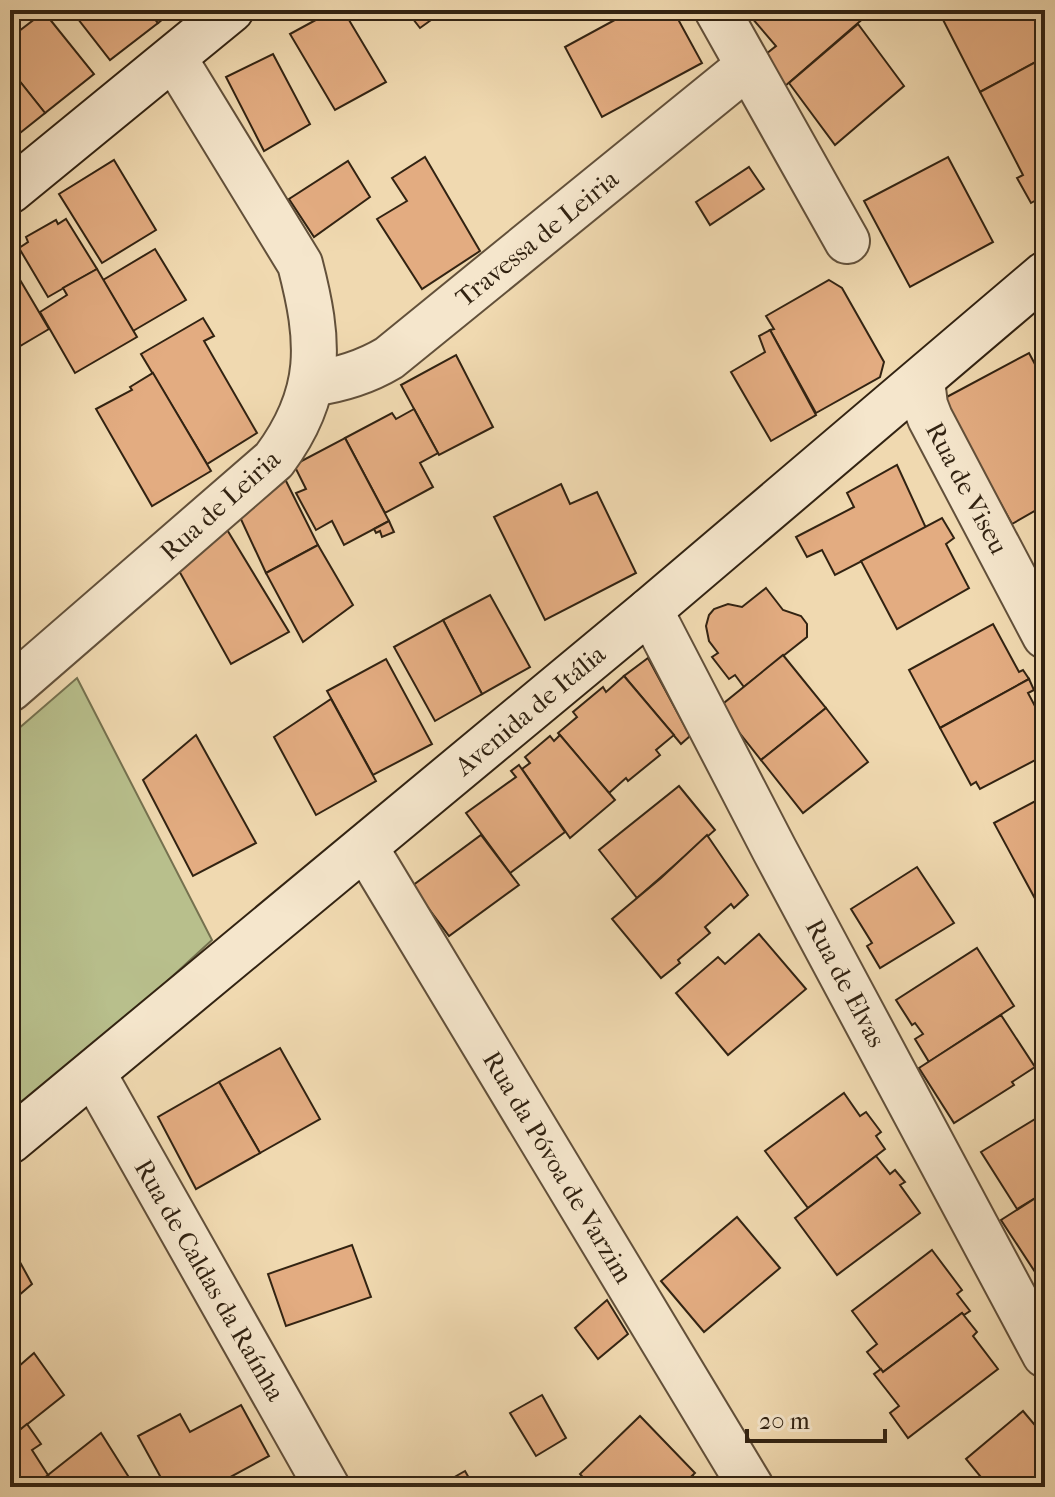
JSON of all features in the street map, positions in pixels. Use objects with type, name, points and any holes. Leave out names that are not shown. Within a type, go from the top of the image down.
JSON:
[{"type":"street","points":[[10,191],[231,10]]},
{"type":"street","points":[[717,10],[847,241]]},
{"type":"street","name":"Rua de Leiria","points":[[10,689],[274,460],[296,427],[311,384],[314,330],[300,264],[174,58]]},
{"type":"street","name":"Travessa de Leiria","points":[[311,384],[359,373],[389,358],[748,66]]},
{"type":"street","name":"Avenida de Itália","points":[[10,1141],[650,610],[1045,274]]},
{"type":"street","name":"Rua de Viseu","points":[[922,380],[930,418],[1045,636]]},
{"type":"street","name":"Rua de Elvas","points":[[650,610],[774,849],[1045,1355]]},
{"type":"street","name":"Rua da Póvoa de Varzim","points":[[365,847],[751,1487]]},
{"type":"street","name":"Rua de Caldas da Raínha","points":[[93,1073],[327,1487]]},
{"type":"green space","points":[[77,678],[212,940],[10,1125],[10,736]]},
{"type":"building","points":[[71,10],[148,10],[158,23],[110,60]]},
{"type":"building","points":[[148,10],[174,10],[158,23]]},
{"type":"building","points":[[334,10],[343,10],[386,82],[335,110],[290,34]]},
{"type":"building","points":[[406,10],[445,10],[420,28]]},
{"type":"building","points":[[633,10],[673,10],[702,63],[602,117],[565,47]]},
{"type":"building","points":[[745,10],[873,10],[784,87],[766,54],[776,46]]},
{"type":"building","points":[[938,10],[1037,10],[1045,25],[1045,57],[980,92]]},
{"type":"building","points":[[44,12],[94,74],[45,113],[10,69],[10,38]]},
{"type":"building","points":[[858,24],[904,86],[835,145],[789,83]]},
{"type":"building","points":[[273,54],[310,124],[264,151],[226,77]]},
{"type":"building","points":[[1045,57],[1045,195],[1031,203],[1017,178],[1023,175],[980,92]]},
{"type":"building","points":[[10,69],[45,113],[10,141]]},
{"type":"building","points":[[425,157],[480,251],[422,289],[377,219],[407,201],[392,178]]},
{"type":"building","points":[[948,157],[993,242],[910,287],[864,201]]},
{"type":"building","points":[[114,160],[156,230],[102,263],[59,194]]},
{"type":"building","points":[[348,161],[370,197],[314,237],[289,199]]},
{"type":"building","points":[[749,167],[764,189],[710,225],[696,202]]},
{"type":"building","points":[[66,219],[97,269],[48,297],[19,248],[28,242],[26,237],[56,220],[58,224]]},
{"type":"building","points":[[155,249],[186,300],[133,331],[103,280]]},
{"type":"building","points":[[13,268],[49,329],[10,352],[10,270]]},
{"type":"building","points":[[97,269],[137,337],[75,373],[40,312],[67,295],[63,288]]},
{"type":"building","points":[[829,280],[842,288],[884,362],[880,377],[816,413],[770,330],[774,329],[766,316]]},
{"type":"building","points":[[203,318],[214,336],[204,341],[257,433],[207,464],[141,354]]},
{"type":"building","points":[[770,330],[816,415],[771,441],[731,372],[765,352],[759,336]]},
{"type":"building","points":[[1029,353],[1045,383],[1045,505],[1012,524],[943,399]]},
{"type":"building","points":[[456,355],[493,427],[439,455],[401,385]]},
{"type":"building","points":[[153,373],[211,471],[152,506],[96,409],[132,390],[130,387]]},
{"type":"building","points":[[414,409],[438,453],[420,463],[433,487],[385,513],[345,438],[392,413],[396,419]]},
{"type":"building","points":[[345,438],[389,521],[344,545],[332,521],[316,530],[296,493],[306,489],[294,465]]},
{"type":"building","points":[[897,465],[926,528],[835,575],[822,550],[807,557],[796,537],[854,507],[847,493]]},
{"type":"building","points":[[283,475],[318,545],[266,573],[239,515]]},
{"type":"building","points":[[561,484],[570,504],[597,492],[636,573],[545,620],[494,517]]},
{"type":"building","points":[[942,518],[954,538],[946,544],[969,588],[897,629],[861,561]]},
{"type":"building","points":[[389,521],[394,532],[382,537],[380,531],[376,533],[374,529]]},
{"type":"building","points":[[226,528],[289,632],[231,664],[178,569]]},
{"type":"building","points":[[318,545],[353,605],[303,642],[266,573]]},
{"type":"building","points":[[766,588],[783,610],[801,616],[807,624],[807,637],[744,687],[735,675],[729,679],[712,657],[718,653],[709,641],[706,626],[714,609],[728,604],[742,607]]},
{"type":"building","points":[[490,595],[530,667],[482,694],[443,620]]},
{"type":"building","points":[[443,620],[482,694],[435,721],[394,647]]},
{"type":"building","points":[[993,624],[1019,672],[1023,670],[1029,679],[940,728],[909,670]]},
{"type":"building","points":[[783,655],[826,708],[761,760],[719,707]]},
{"type":"building","points":[[648,658],[690,736],[681,744],[624,676]]},
{"type":"building","points":[[386,659],[432,744],[373,775],[327,691]]},
{"type":"building","points":[[624,676],[674,735],[656,750],[660,755],[609,793],[558,733],[577,717],[573,712],[603,687],[606,692]]},
{"type":"building","points":[[1029,679],[1034,690],[1028,693],[1045,725],[1045,755],[980,789],[976,782],[971,785],[940,728]]},
{"type":"building","points":[[331,699],[376,781],[316,815],[274,737]]},
{"type":"building","points":[[826,708],[868,762],[803,813],[761,760]]},
{"type":"building","points":[[196,735],[256,843],[193,876],[143,780]]},
{"type":"building","points":[[560,735],[615,800],[570,838],[522,769],[530,763],[525,757],[550,736],[554,741]]},
{"type":"building","points":[[519,765],[565,832],[510,873],[466,813],[516,777],[511,771]]},
{"type":"building","points":[[679,786],[715,830],[637,898],[599,850]]},
{"type":"building","points":[[1045,796],[1045,917],[994,823]]},
{"type":"building","points":[[481,835],[519,885],[449,936],[412,886]]},
{"type":"building","points":[[707,835],[748,895],[734,908],[731,904],[705,927],[710,933],[661,978],[612,919]]},
{"type":"building","points":[[917,867],[954,923],[880,968],[867,946],[872,943],[851,909]]},
{"type":"building","points":[[759,934],[806,989],[728,1055],[676,993],[718,957],[725,964]]},
{"type":"building","points":[[977,948],[1014,1006],[929,1062],[915,1039],[923,1034],[915,1023],[912,1025],[896,1000]]},
{"type":"building","points":[[1001,1015],[1035,1067],[1012,1082],[1014,1085],[954,1123],[919,1068]]},
{"type":"building","points":[[280,1048],[320,1119],[260,1153],[219,1082]]},
{"type":"building","points":[[219,1082],[260,1153],[196,1189],[158,1117]]},
{"type":"building","points":[[844,1093],[860,1116],[866,1112],[881,1132],[876,1136],[885,1149],[808,1208],[765,1151]]},
{"type":"building","points":[[1045,1113],[1045,1192],[1017,1209],[981,1152]]},
{"type":"building","points":[[876,1156],[890,1174],[895,1170],[905,1182],[900,1185],[920,1213],[837,1275],[795,1218]]},
{"type":"building","points":[[1045,1192],[1045,1270],[1037,1275],[1001,1220]]},
{"type":"building","points":[[737,1217],[780,1268],[704,1332],[661,1281]]},
{"type":"building","points":[[10,1244],[32,1284],[10,1303]]},
{"type":"building","points":[[352,1245],[371,1297],[286,1326],[268,1274]]},
{"type":"building","points":[[932,1250],[962,1290],[957,1294],[970,1311],[964,1315],[962,1313],[883,1372],[867,1352],[877,1344],[852,1311]]},
{"type":"building","points":[[607,1300],[628,1334],[598,1359],[575,1328]]},
{"type":"building","points":[[962,1313],[977,1332],[973,1336],[998,1369],[908,1438],[890,1413],[899,1406],[874,1374],[881,1369],[883,1372]]},
{"type":"building","points":[[34,1353],[64,1395],[10,1438],[10,1374]]},
{"type":"building","points":[[542,1395],[566,1438],[536,1456],[510,1413]]},
{"type":"building","points":[[241,1405],[269,1456],[212,1487],[166,1487],[138,1436],[180,1414],[190,1432]]},
{"type":"building","points":[[1023,1411],[1045,1437],[1045,1487],[989,1487],[966,1459]]},
{"type":"building","points":[[640,1416],[695,1473],[680,1487],[591,1487],[580,1474]]},
{"type":"building","points":[[27,1424],[41,1444],[32,1450],[48,1475],[33,1487],[10,1487],[10,1438]]},
{"type":"building","points":[[101,1433],[135,1487],[55,1487],[48,1475]]},
{"type":"building","points":[[465,1471],[474,1487],[437,1487]]},
{"type":"building","points":[[693,1476],[702,1487],[680,1487]]}]
